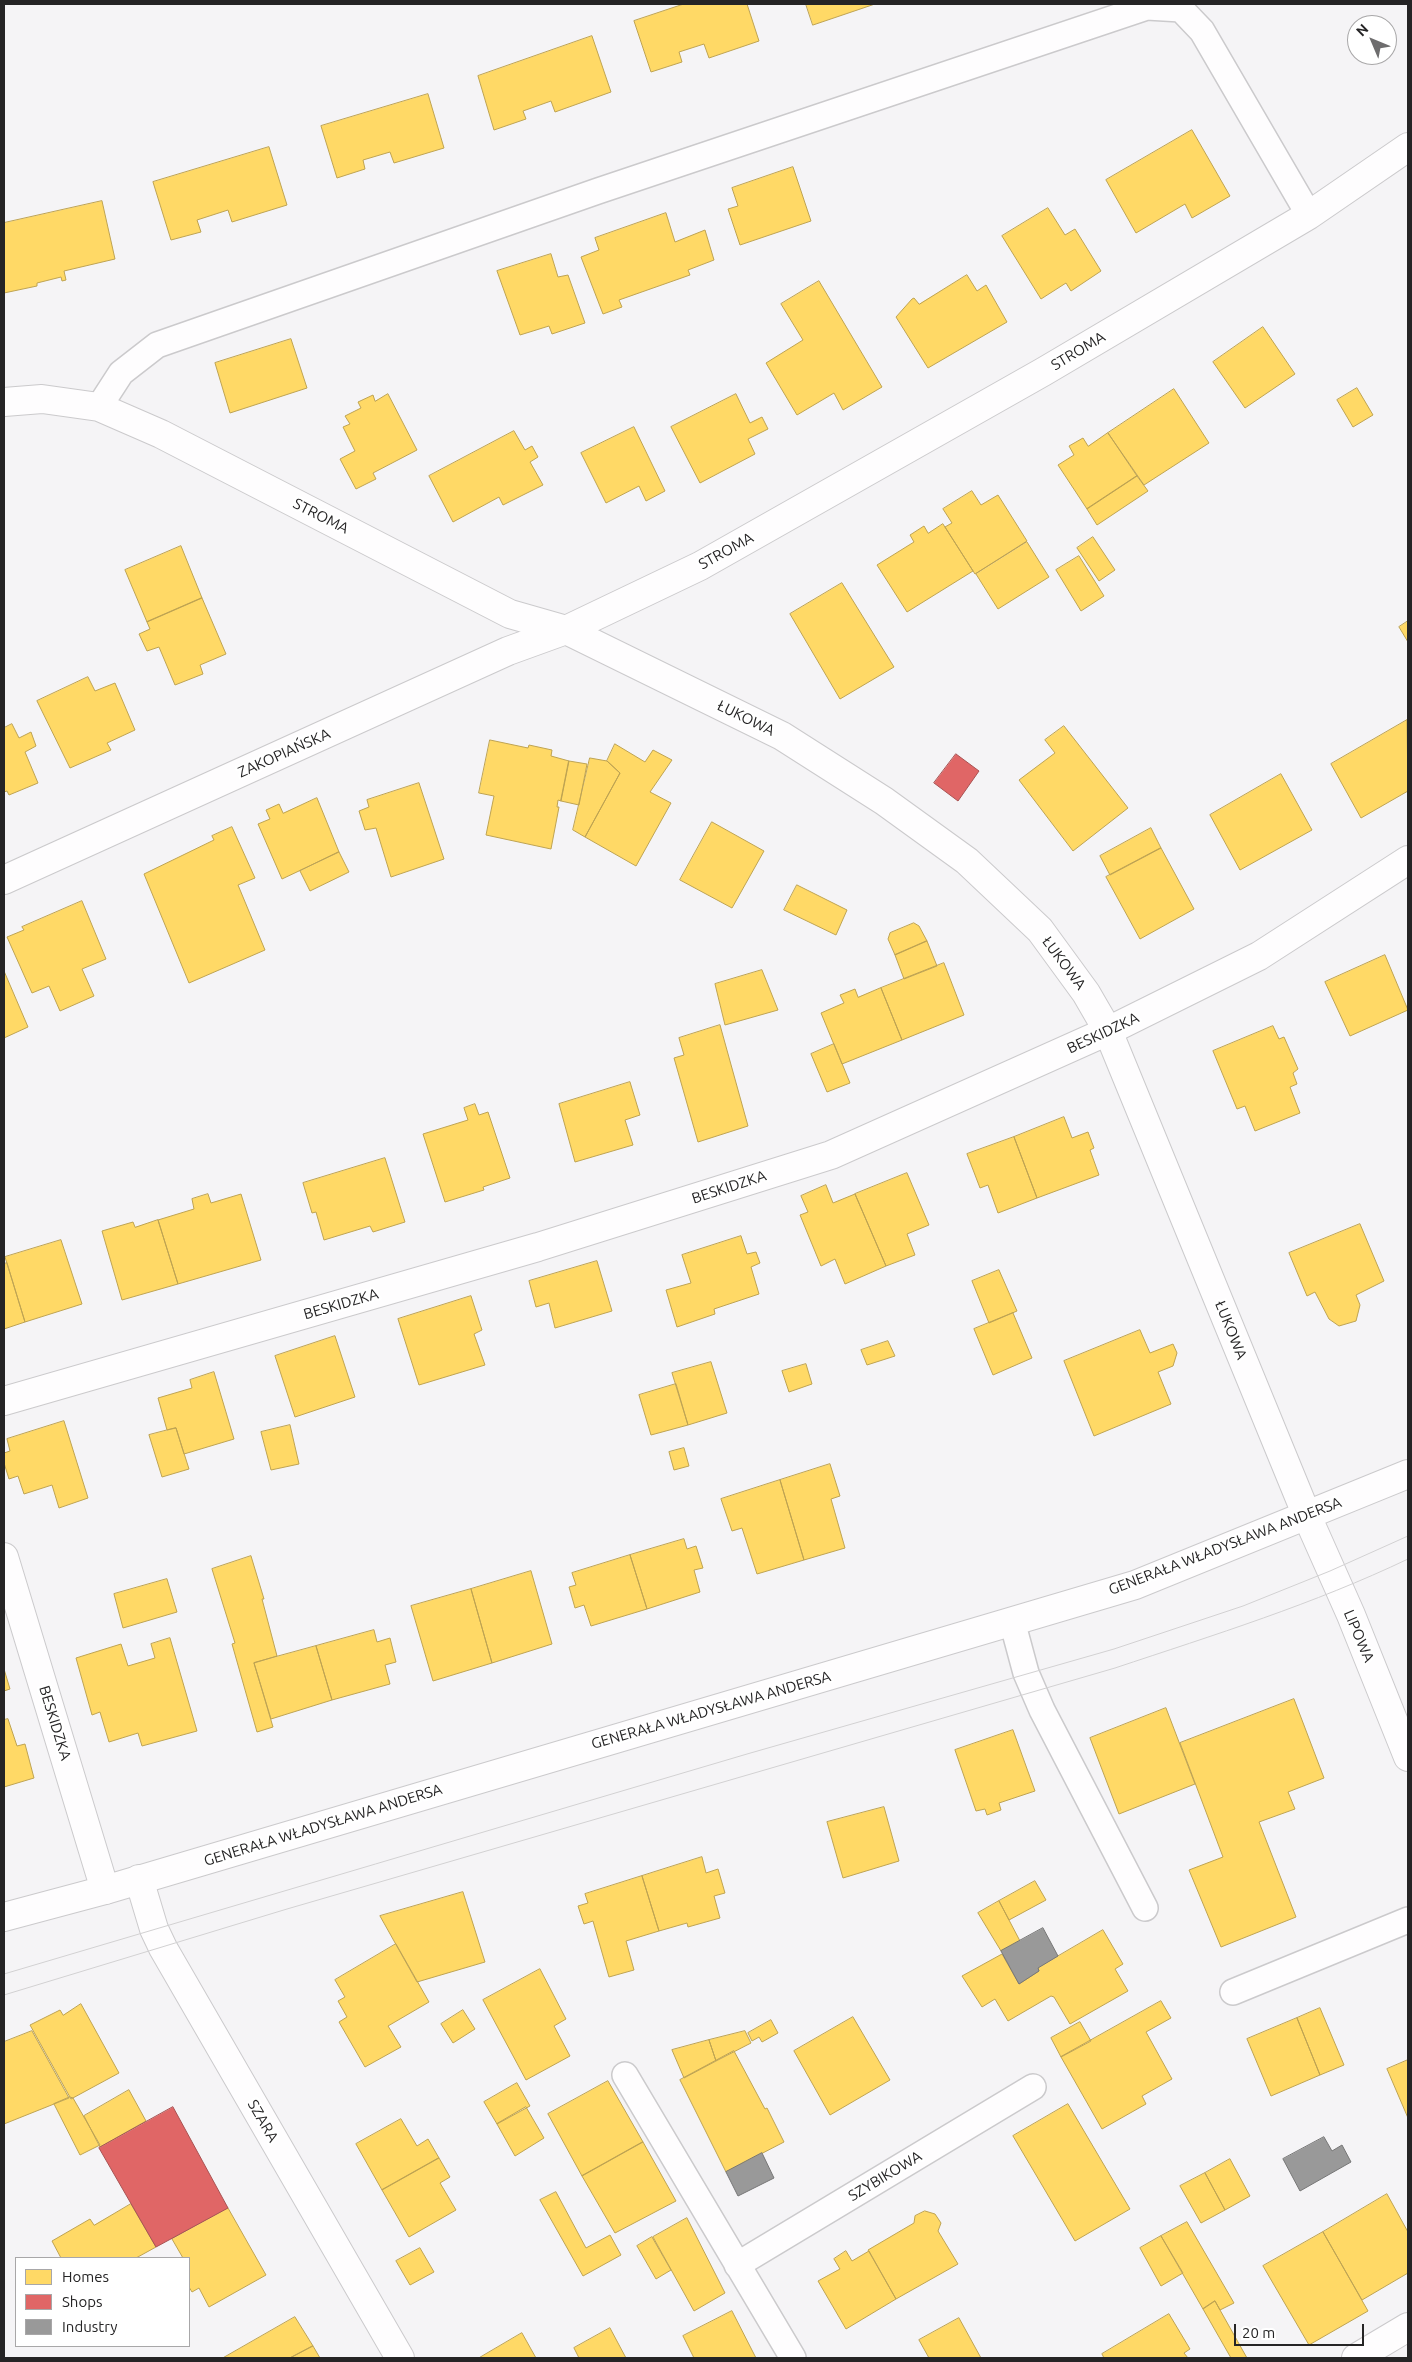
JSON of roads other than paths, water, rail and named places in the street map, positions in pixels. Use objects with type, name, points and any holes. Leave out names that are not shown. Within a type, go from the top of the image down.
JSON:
[{"type":"street","name":"STROMA","points":[[4,402],[42,399],[99,407],[161,434],[510,614],[566,630],[700,566],[1043,372],[1309,215],[1408,147]]},
{"type":"street","name":"ZAKOPIAŃSKA","points":[[4,880],[508,651],[566,630]]},
{"type":"street","name":"ŁUKOWA","points":[[566,630],[782,736],[884,801],[967,861],[1040,930],[1086,993],[1108,1031],[1307,1516]]},
{"type":"street","name":"BESKIDZKA","points":[[4,1401],[538,1247],[831,1155],[1108,1031],[1259,956],[1408,860]]},
{"type":"street","name":"GENERAŁA WŁADYSŁAWA ANDERSA","points":[[4,1917],[105,1890],[1135,1585],[1408,1474]]},
{"type":"street","name":"LIPOWA","points":[[1307,1516],[1351,1615],[1408,1757]]},
{"type":"street","name":"BESKIDZKA","points":[[4,1557],[105,1890]]},
{"type":"street","name":"SZARA","points":[[139,1879],[154,1929],[163,1948],[400,2358]]},
{"type":"street","points":[[1356,2358],[1408,2327]]},
{"type":"lane","points":[[99,407],[121,373],[157,346],[598,191],[1147,7],[1181,9],[1202,31],[1309,215]]},
{"type":"lane","points":[[1012,1621],[1026,1673],[1042,1710],[1145,1908]]},
{"type":"lane","points":[[1233,1992],[1408,1920]]},
{"type":"lane","points":[[625,2075],[793,2358]]},
{"type":"lane","name":"SZYBIKOWA","points":[[737,2265],[1033,2087]]},
{"type":"tram line","points":[[4,1974],[747,1754],[1114,1649],[1243,1606],[1330,1571],[1408,1536]]},
{"type":"tram line","points":[[4,1995],[287,1909],[1115,1668],[1300,1605],[1408,1559]]}]
